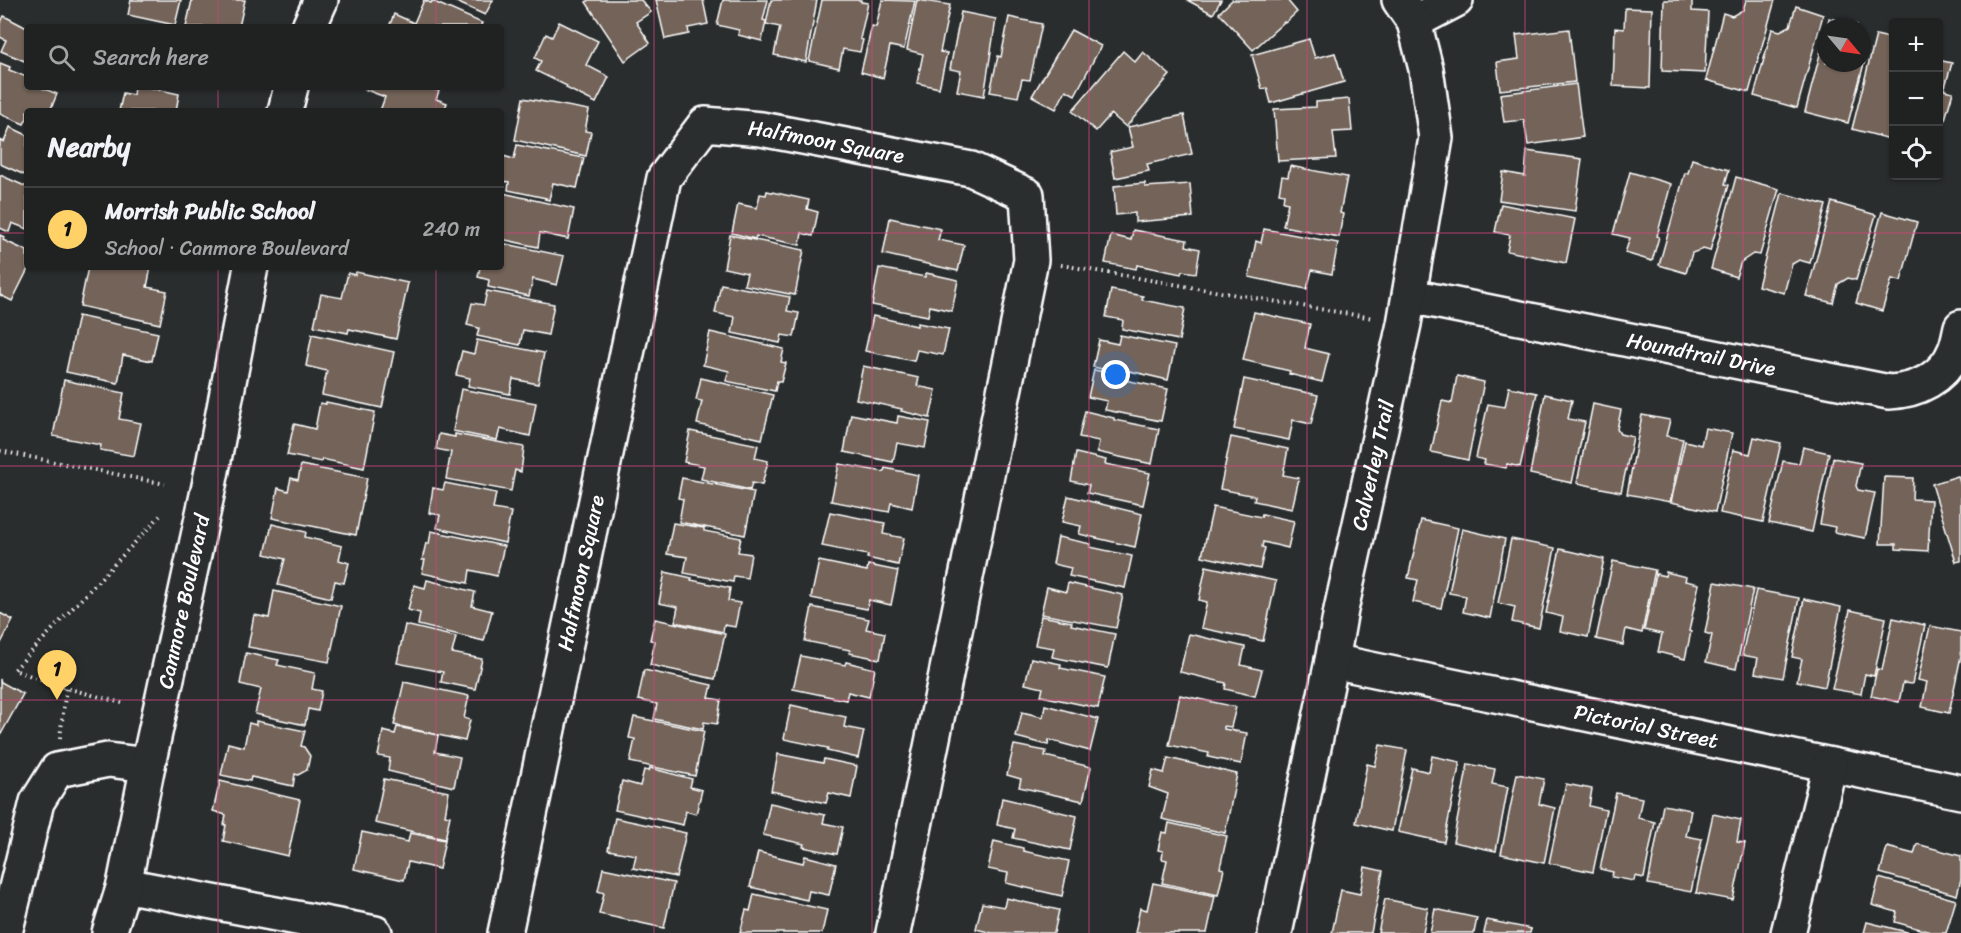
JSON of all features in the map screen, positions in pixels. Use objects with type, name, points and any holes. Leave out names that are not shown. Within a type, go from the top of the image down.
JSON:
[{"type":"street","points":[[310,24],[321,0]]},
{"type":"street","points":[[1406,11],[1456,0]]},
{"type":"street","name":"Calverley Trail","points":[[1275,933],[1341,610],[1407,310],[1436,138],[1426,69],[1406,11]]},
{"type":"street","points":[[286,108],[290,90]]},
{"type":"street","name":"Halfmoon Square","points":[[505,933],[664,178],[705,124],[761,129],[971,169],[1027,195],[1031,260],[893,933]]},
{"type":"street","name":"Canmore Boulevard","points":[[109,933],[124,885],[209,486],[250,270]]},
{"type":"street","name":"Houndtrail Drive","points":[[1407,310],[1889,392],[1903,392],[1932,379],[1945,367],[1955,351],[1961,327]]},
{"type":"street","name":"Pictorial Street","points":[[1332,661],[1961,792]]},
{"type":"street","points":[[5,933],[37,802],[57,770],[108,760],[148,765]]},
{"type":"street","points":[[1788,933],[1830,765]]},
{"type":"street","points":[[124,885],[375,933]]},
{"type":"path","points":[[1031,260],[1407,310]]},
{"type":"path","points":[[0,451],[165,484]]},
{"type":"path","points":[[123,703],[66,688],[14,670],[160,516]]},
{"type":"path","points":[[57,770],[66,688]]},
{"type":"building","points":[[131,0],[181,0],[175,24],[128,15]]},
{"type":"building","points":[[192,0],[245,0],[240,24],[187,24]]},
{"type":"building","points":[[424,0],[431,3],[432,1],[482,23],[390,24],[394,14],[414,23]]},
{"type":"building","points":[[452,0],[493,0],[485,15]]},
{"type":"building","points":[[589,0],[641,0],[651,12],[636,22],[650,43],[625,61],[586,2]]},
{"type":"building","points":[[656,0],[703,0],[708,24],[688,28],[689,34],[665,39]]},
{"type":"building","points":[[723,0],[768,0],[763,20],[766,21],[762,41],[738,35],[739,30],[717,25]]},
{"type":"building","points":[[771,0],[817,0],[806,62],[774,55],[780,27],[766,24]]},
{"type":"building","points":[[822,0],[861,0],[861,2],[868,3],[860,39],[863,40],[860,52],[843,49],[839,68],[809,61]]},
{"type":"building","points":[[882,0],[915,1],[904,49],[890,46],[883,78],[861,72],[872,26],[876,27]]},
{"type":"building","points":[[917,0],[950,5],[940,52],[947,53],[939,88],[917,83],[923,54],[907,50]]},
{"type":"building","points":[[1187,0],[1221,0],[1213,14]]},
{"type":"building","points":[[1232,0],[1287,0],[1297,12],[1253,50],[1219,13]]},
{"type":"building","points":[[1664,0],[1692,0],[1692,11],[1708,12],[1705,73],[1662,71]]},
{"type":"building","points":[[1746,0],[1775,0],[1749,92],[1706,80],[1723,13],[1732,16],[1743,10]]},
{"type":"building","points":[[1796,6],[1823,15],[1822,18],[1817,18],[1817,36],[1797,108],[1754,96],[1772,29],[1780,31],[1790,26]]},
{"type":"building","points":[[1625,8],[1652,9],[1650,88],[1613,86],[1615,28],[1624,29]]},
{"type":"building","points":[[961,12],[996,19],[984,96],[957,91],[961,71],[950,69]]},
{"type":"building","points":[[4,16],[24,26],[24,61],[1,51],[6,40],[0,37],[0,24]]},
{"type":"building","points":[[1009,17],[1042,24],[1030,80],[1022,79],[1018,97],[990,92],[998,56],[1001,57]]},
{"type":"building","points":[[559,22],[598,41],[586,65],[609,77],[596,103],[536,71],[541,61],[535,58],[546,34],[552,37]]},
{"type":"building","points":[[1569,29],[1575,82],[1500,90],[1497,62],[1519,59],[1516,35]]},
{"type":"building","points":[[1071,30],[1101,46],[1075,95],[1066,90],[1056,109],[1032,96]]},
{"type":"building","points":[[1876,35],[1889,38],[1889,139],[1852,129],[1867,72],[1871,72],[1871,55]]},
{"type":"building","points":[[1309,39],[1315,58],[1335,53],[1344,82],[1271,103],[1267,88],[1262,89],[1252,55]]},
{"type":"building","points":[[1123,51],[1135,62],[1143,52],[1170,75],[1126,127],[1111,114],[1096,131],[1072,111]]},
{"type":"building","points":[[1943,61],[1952,63],[1944,90],[1953,92],[1943,126]]},
{"type":"building","points":[[0,63],[10,67],[9,70],[24,76],[24,90],[47,90],[57,94],[51,108],[24,108],[24,124],[0,114]]},
{"type":"building","points":[[1817,66],[1817,72],[1862,72],[1848,123],[1805,112]]},
{"type":"building","points":[[1576,84],[1583,137],[1528,145],[1524,120],[1504,122],[1500,94]]},
{"type":"building","points":[[134,90],[161,90],[179,94],[177,108],[120,108],[123,93],[133,95]]},
{"type":"building","points":[[367,90],[436,90],[439,91],[436,99],[447,103],[445,108],[381,108],[385,97]]},
{"type":"building","points":[[523,98],[589,110],[585,131],[591,132],[586,156],[515,140]]},
{"type":"building","points":[[1349,99],[1352,131],[1333,132],[1336,158],[1278,161],[1274,109],[1316,107],[1316,102]]},
{"type":"building","points":[[1184,115],[1192,154],[1147,164],[1149,171],[1115,178],[1110,152],[1133,147],[1128,127]]},
{"type":"building","points":[[10,127],[24,134],[24,175],[0,164],[0,140],[4,142]]},
{"type":"building","points":[[517,145],[584,158],[577,188],[553,183],[549,200],[508,190],[509,182],[504,181],[504,156],[514,159]]},
{"type":"building","points":[[1527,151],[1582,159],[1575,211],[1499,200],[1503,172],[1525,176]]},
{"type":"building","points":[[1692,159],[1729,170],[1725,184],[1729,185],[1710,251],[1703,249],[1692,253],[1686,273],[1659,265],[1685,173],[1688,173]]},
{"type":"building","points":[[1290,166],[1347,177],[1340,213],[1343,214],[1339,237],[1283,226],[1288,203],[1283,202],[1284,194],[1279,193],[1282,176],[1288,177]]},
{"type":"building","points":[[1630,172],[1671,184],[1652,261],[1625,253],[1630,238],[1613,234]]},
{"type":"building","points":[[0,175],[24,186],[24,228],[12,223],[9,232],[0,228]]},
{"type":"building","points":[[1736,177],[1779,189],[1760,255],[1753,254],[1741,262],[1736,277],[1711,269]]},
{"type":"building","points":[[1145,183],[1145,187],[1190,184],[1193,217],[1135,222],[1135,213],[1116,215],[1114,186]]},
{"type":"building","points":[[767,191],[809,200],[807,209],[818,212],[813,236],[802,233],[800,245],[756,236],[755,239],[732,233],[738,204],[757,208],[760,194],[766,195]]},
{"type":"building","points":[[504,193],[574,209],[568,239],[540,233],[538,247],[504,240]]},
{"type":"building","points":[[1782,193],[1826,205],[1810,263],[1799,260],[1792,264],[1784,293],[1758,286]]},
{"type":"building","points":[[1832,202],[1876,215],[1856,280],[1848,278],[1838,284],[1833,303],[1806,296]]},
{"type":"building","points":[[1501,204],[1575,219],[1566,263],[1507,251],[1510,235],[1495,232]]},
{"type":"building","points":[[1882,212],[1917,222],[1901,281],[1892,279],[1882,311],[1856,303]]},
{"type":"building","points":[[890,218],[941,229],[938,240],[964,245],[958,271],[883,254]]},
{"type":"building","points":[[1264,229],[1338,243],[1332,274],[1312,270],[1307,289],[1249,277],[1256,241],[1261,243]]},
{"type":"building","points":[[1133,230],[1187,240],[1186,246],[1200,249],[1196,273],[1182,271],[1181,274],[1137,265],[1136,269],[1105,263],[1111,235],[1131,240]]},
{"type":"building","points":[[0,235],[4,237],[3,240],[24,250],[24,270],[28,270],[12,301],[0,295]]},
{"type":"building","points":[[730,235],[804,250],[795,295],[744,285],[747,273],[724,268]]},
{"type":"building","points":[[504,244],[564,256],[557,285],[533,279],[529,296],[488,287],[489,280],[478,277],[479,270],[504,270]]},
{"type":"building","points":[[879,268],[925,277],[926,273],[958,280],[952,311],[930,306],[928,316],[872,305]]},
{"type":"building","points":[[87,270],[150,270],[147,287],[167,291],[160,324],[80,306]]},
{"type":"building","points":[[356,272],[408,283],[396,339],[349,329],[348,333],[314,326],[321,294],[342,298],[348,273],[355,275]]},
{"type":"building","points":[[721,284],[790,297],[787,311],[799,313],[794,337],[782,335],[780,343],[732,333],[735,317],[715,313]]},
{"type":"building","points":[[1111,290],[1143,296],[1142,300],[1185,308],[1179,340],[1122,329],[1123,320],[1106,317]]},
{"type":"building","points":[[487,291],[554,304],[548,335],[523,330],[520,345],[477,336],[479,328],[467,325],[472,303],[484,305]]},
{"type":"building","points":[[1254,312],[1310,324],[1305,348],[1329,354],[1322,382],[1289,374],[1290,371],[1243,360]]},
{"type":"building","points":[[78,316],[158,333],[152,361],[123,355],[118,383],[66,372]]},
{"type":"building","points":[[873,316],[917,326],[917,323],[949,329],[943,355],[917,350],[914,361],[865,351]]},
{"type":"building","points":[[710,332],[784,349],[781,362],[786,363],[781,382],[777,381],[775,391],[726,381],[729,371],[703,365]]},
{"type":"building","points":[[312,334],[394,352],[382,408],[322,395],[327,371],[306,366]]},
{"type":"building","points":[[1120,335],[1175,346],[1168,380],[1125,370],[1124,374],[1093,367],[1099,340],[1118,344]]},
{"type":"building","points":[[477,340],[544,353],[538,384],[513,379],[510,394],[468,386],[470,378],[456,375],[462,351],[474,354]]},
{"type":"building","points":[[863,366],[919,378],[917,386],[936,390],[930,418],[856,399]]},
{"type":"building","points":[[1094,370],[1126,376],[1125,380],[1168,389],[1161,421],[1105,410],[1107,401],[1088,397]]},
{"type":"building","points":[[1457,376],[1484,382],[1468,460],[1431,452],[1442,401],[1452,403]]},
{"type":"building","points":[[701,378],[773,395],[762,439],[697,424],[702,401],[696,400]]},
{"type":"building","points":[[1244,379],[1318,395],[1311,424],[1293,420],[1289,440],[1234,429]]},
{"type":"building","points":[[64,380],[124,393],[119,419],[141,423],[134,456],[100,450],[101,445],[53,436]]},
{"type":"building","points":[[1509,387],[1537,393],[1520,467],[1507,464],[1506,468],[1484,464],[1485,460],[1476,458],[1488,404],[1505,407]]},
{"type":"building","points":[[461,389],[536,403],[530,436],[500,429],[497,440],[453,431]]},
{"type":"building","points":[[1545,394],[1572,400],[1568,419],[1585,422],[1572,483],[1530,474]]},
{"type":"building","points":[[326,402],[375,412],[364,468],[322,459],[321,462],[287,455],[294,424],[315,429],[320,403],[326,404]]},
{"type":"building","points":[[1593,404],[1621,410],[1617,429],[1620,434],[1633,437],[1621,492],[1577,483]]},
{"type":"building","points":[[1085,411],[1114,418],[1114,420],[1159,429],[1152,464],[1097,452],[1099,441],[1079,437]]},
{"type":"building","points":[[851,414],[897,423],[898,416],[930,422],[925,448],[897,443],[893,462],[844,452]]},
{"type":"building","points":[[1642,415],[1670,420],[1666,436],[1683,439],[1670,502],[1627,494]]},
{"type":"building","points":[[1705,428],[1732,433],[1715,512],[1671,502],[1685,441],[1701,445]]},
{"type":"building","points":[[690,431],[758,445],[755,458],[768,461],[762,485],[752,483],[750,490],[701,479],[704,466],[684,462]]},
{"type":"building","points":[[439,434],[455,437],[455,434],[524,447],[521,472],[515,470],[511,491],[446,479],[451,452],[436,449]]},
{"type":"building","points":[[1231,437],[1288,449],[1283,475],[1299,478],[1292,509],[1254,501],[1255,496],[1220,489]]},
{"type":"building","points":[[1754,437],[1781,443],[1763,522],[1720,513],[1733,450],[1750,454]]},
{"type":"building","points":[[1803,447],[1829,453],[1812,532],[1769,523],[1783,461],[1799,464]]},
{"type":"building","points":[[1076,453],[1106,460],[1105,464],[1150,473],[1143,505],[1087,493],[1089,485],[1071,481]]},
{"type":"building","points":[[1833,458],[1861,463],[1856,486],[1858,490],[1875,493],[1865,538],[1834,532],[1835,527],[1820,524]]},
{"type":"building","points":[[839,464],[884,472],[885,468],[918,475],[912,508],[891,503],[889,512],[831,501]]},
{"type":"building","points":[[301,465],[367,478],[356,535],[272,518],[278,488],[288,491],[291,478],[298,480]]},
{"type":"building","points":[[1958,476],[1961,486],[1961,561],[1956,562],[1932,484]]},
{"type":"building","points":[[1884,477],[1913,478],[1912,499],[1931,500],[1928,551],[1896,549],[1896,544],[1880,544]]},
{"type":"building","points":[[682,478],[754,492],[745,535],[679,522],[683,499],[678,498]]},
{"type":"building","points":[[445,483],[496,493],[493,509],[511,512],[505,543],[437,528],[440,515],[429,513],[433,488],[443,490]]},
{"type":"building","points":[[1068,496],[1142,514],[1135,547],[1079,534],[1081,526],[1062,522]]},
{"type":"building","points":[[1213,507],[1294,521],[1288,548],[1263,542],[1262,547],[1265,548],[1260,569],[1202,556]]},
{"type":"building","points":[[830,512],[885,523],[883,534],[904,538],[898,565],[867,558],[868,555],[822,546]]},
{"type":"building","points":[[1421,520],[1458,528],[1441,608],[1413,602],[1418,580],[1408,578]]},
{"type":"building","points":[[673,523],[741,538],[738,552],[751,554],[747,578],[734,576],[733,582],[684,573],[687,557],[667,554]]},
{"type":"building","points":[[272,524],[306,532],[305,537],[342,546],[339,560],[349,563],[344,583],[335,581],[331,598],[278,585],[285,559],[265,554]]},
{"type":"building","points":[[1462,529],[1505,539],[1490,618],[1463,612],[1466,596],[1449,593]]},
{"type":"building","points":[[431,531],[504,546],[497,576],[470,570],[468,583],[422,573],[425,560],[422,560],[426,543],[429,544]]},
{"type":"building","points":[[1058,537],[1132,556],[1125,588],[1069,576],[1071,568],[1053,564]]},
{"type":"building","points":[[1511,539],[1555,548],[1539,628],[1512,622],[1515,607],[1498,603]]},
{"type":"building","points":[[1560,549],[1604,559],[1588,637],[1560,631],[1563,617],[1546,613]]},
{"type":"building","points":[[819,561],[867,571],[868,565],[898,571],[891,605],[869,600],[867,609],[811,598]]},
{"type":"building","points":[[1613,561],[1655,570],[1642,633],[1626,629],[1623,645],[1596,639]]},
{"type":"building","points":[[1206,566],[1276,581],[1263,641],[1201,628],[1207,602],[1199,600]]},
{"type":"building","points":[[665,572],[730,588],[728,601],[740,603],[735,627],[724,625],[723,632],[675,622],[678,607],[659,603]]},
{"type":"building","points":[[1666,572],[1686,577],[1685,581],[1699,584],[1685,659],[1658,652],[1662,634],[1644,630],[1656,574],[1665,576]]},
{"type":"building","points":[[427,580],[475,592],[472,606],[492,611],[484,641],[418,625],[420,613],[408,610],[414,585],[425,588]]},
{"type":"building","points":[[1715,582],[1753,589],[1736,669],[1706,662],[1712,635],[1705,633]]},
{"type":"building","points":[[1068,583],[1123,595],[1116,628],[1041,614],[1047,587],[1066,592]]},
{"type":"building","points":[[1756,590],[1799,598],[1783,678],[1755,673],[1758,658],[1742,655]]},
{"type":"building","points":[[274,591],[341,606],[329,662],[248,647],[254,615],[269,618]]},
{"type":"building","points":[[1804,599],[1841,607],[1825,687],[1797,681],[1802,659],[1792,657]]},
{"type":"building","points":[[812,607],[869,619],[866,629],[885,633],[880,659],[805,641]]},
{"type":"building","points":[[1850,610],[1886,618],[1874,676],[1865,674],[1861,694],[1832,689]]},
{"type":"building","points":[[0,613],[13,620],[0,645]]},
{"type":"building","points":[[1041,616],[1115,634],[1108,668],[1052,657],[1054,648],[1035,645]]},
{"type":"building","points":[[1893,618],[1925,625],[1912,684],[1903,683],[1899,702],[1871,696],[1877,669],[1882,670]]},
{"type":"building","points":[[655,619],[725,634],[715,679],[650,665],[655,641],[650,640]]},
{"type":"building","points":[[405,625],[456,637],[452,653],[482,659],[475,689],[441,682],[443,672],[397,663]]},
{"type":"building","points":[[1930,626],[1961,632],[1961,656],[1949,713],[1922,707],[1927,682],[1918,680]]},
{"type":"building","points":[[1189,634],[1245,647],[1241,665],[1262,670],[1255,696],[1225,689],[1226,683],[1180,672]]},
{"type":"building","points":[[246,653],[279,660],[277,665],[315,673],[312,689],[322,691],[318,711],[308,709],[305,725],[255,714],[261,689],[240,684]]},
{"type":"building","points":[[801,656],[845,665],[846,662],[875,669],[869,697],[848,692],[846,700],[793,689]]},
{"type":"building","points":[[1031,658],[1061,664],[1060,668],[1105,677],[1098,708],[1041,696],[1043,688],[1025,684]]},
{"type":"building","points":[[644,670],[712,685],[709,698],[721,700],[717,724],[704,722],[703,729],[654,719],[657,704],[638,700]]},
{"type":"building","points":[[0,679],[1,682],[23,694],[0,736]]},
{"type":"building","points":[[404,682],[469,696],[464,718],[470,720],[465,741],[394,725]]},
{"type":"building","points":[[1180,695],[1236,707],[1231,727],[1224,726],[1224,729],[1247,733],[1241,764],[1208,757],[1209,753],[1169,745]]},
{"type":"building","points":[[791,705],[846,717],[844,727],[864,731],[858,758],[827,751],[828,748],[784,739]]},
{"type":"building","points":[[1045,705],[1098,719],[1090,751],[1049,740],[1048,745],[1016,737],[1022,712],[1043,717]]},
{"type":"building","points":[[634,717],[704,731],[695,776],[630,762],[635,739],[629,738]]},
{"type":"building","points":[[256,721],[305,731],[301,746],[310,756],[307,770],[298,775],[295,774],[293,786],[251,777],[250,781],[221,775],[228,743],[244,747],[249,723],[256,725]]},
{"type":"building","points":[[397,727],[438,735],[435,752],[460,757],[454,787],[388,771],[390,758],[378,756],[383,731],[395,734]]},
{"type":"building","points":[[1014,745],[1046,751],[1045,756],[1091,767],[1083,801],[1019,787],[1021,779],[1007,775]]},
{"type":"building","points":[[1380,745],[1407,750],[1392,831],[1356,823],[1367,764],[1375,766]]},
{"type":"building","points":[[778,754],[823,763],[824,759],[857,766],[851,798],[829,793],[826,803],[771,791]]},
{"type":"building","points":[[1432,756],[1460,762],[1444,842],[1398,832],[1412,768],[1429,772]]},
{"type":"building","points":[[1168,758],[1237,774],[1225,833],[1162,819],[1168,794],[1149,787],[1153,770],[1164,773]]},
{"type":"building","points":[[1468,764],[1495,769],[1492,784],[1508,787],[1496,851],[1453,842]]},
{"type":"building","points":[[650,768],[692,779],[690,787],[702,790],[696,814],[686,811],[683,825],[615,810],[622,781],[640,786],[644,770],[649,771]]},
{"type":"building","points":[[1517,774],[1544,779],[1539,804],[1555,808],[1544,863],[1501,854]]},
{"type":"building","points":[[384,779],[449,792],[445,815],[450,816],[445,839],[375,823]]},
{"type":"building","points":[[220,781],[300,800],[288,856],[223,841],[226,815],[213,811]]},
{"type":"building","points":[[1566,784],[1592,789],[1589,806],[1606,810],[1593,872],[1549,863]]},
{"type":"building","points":[[1616,793],[1642,798],[1638,818],[1655,822],[1644,878],[1635,876],[1634,881],[1612,877],[1613,872],[1600,869]]},
{"type":"building","points":[[1002,798],[1077,816],[1070,850],[1013,838],[1015,829],[997,825]]},
{"type":"building","points":[[770,803],[825,815],[823,823],[843,827],[837,854],[763,835]]},
{"type":"building","points":[[1663,805],[1691,810],[1686,836],[1702,839],[1691,892],[1648,884]]},
{"type":"building","points":[[1713,814],[1741,820],[1737,842],[1745,843],[1733,900],[1696,893]]},
{"type":"building","points":[[615,818],[686,833],[676,877],[633,868],[636,855],[608,850]]},
{"type":"building","points":[[1169,823],[1227,836],[1220,868],[1224,869],[1218,895],[1162,883],[1167,860],[1162,859],[1163,851],[1158,850],[1162,832],[1167,833]]},
{"type":"building","points":[[362,832],[408,842],[410,833],[445,840],[439,869],[408,862],[404,880],[354,869]]},
{"type":"building","points":[[994,841],[1023,848],[1023,851],[1069,861],[1062,896],[1006,883],[1008,873],[988,869]]},
{"type":"building","points":[[1917,844],[1961,856],[1961,879],[1957,895],[1880,873],[1887,847],[1914,854]]},
{"type":"building","points":[[758,852],[803,863],[805,856],[836,864],[829,895],[809,891],[807,900],[750,887]]},
{"type":"building","points":[[1365,867],[1383,871],[1371,933],[1332,933],[1341,890],[1360,894]]},
{"type":"building","points":[[603,868],[674,883],[664,928],[599,914],[604,893],[598,891]]},
{"type":"building","points":[[1879,878],[1956,900],[1946,933],[1934,933],[1895,922],[1897,912],[1872,905]]},
{"type":"building","points":[[1153,883],[1215,896],[1207,933],[1135,933],[1140,908],[1147,910]]},
{"type":"building","points":[[754,894],[827,910],[822,933],[740,933],[746,910],[750,911]]},
{"type":"building","points":[[1006,898],[1059,910],[1054,933],[992,933],[976,929],[982,903],[1004,907]]},
{"type":"building","points":[[1385,899],[1428,908],[1423,933],[1378,933]]},
{"type":"building","points":[[1435,909],[1477,918],[1474,933],[1430,933]]},
{"type":"building","points":[[1487,920],[1531,929],[1530,933],[1484,933]]},
{"type":"building","points":[[1867,922],[1911,933],[1864,933]]},
{"type":"place","name":"Morrish Public School","points":[[57,700]]}]
